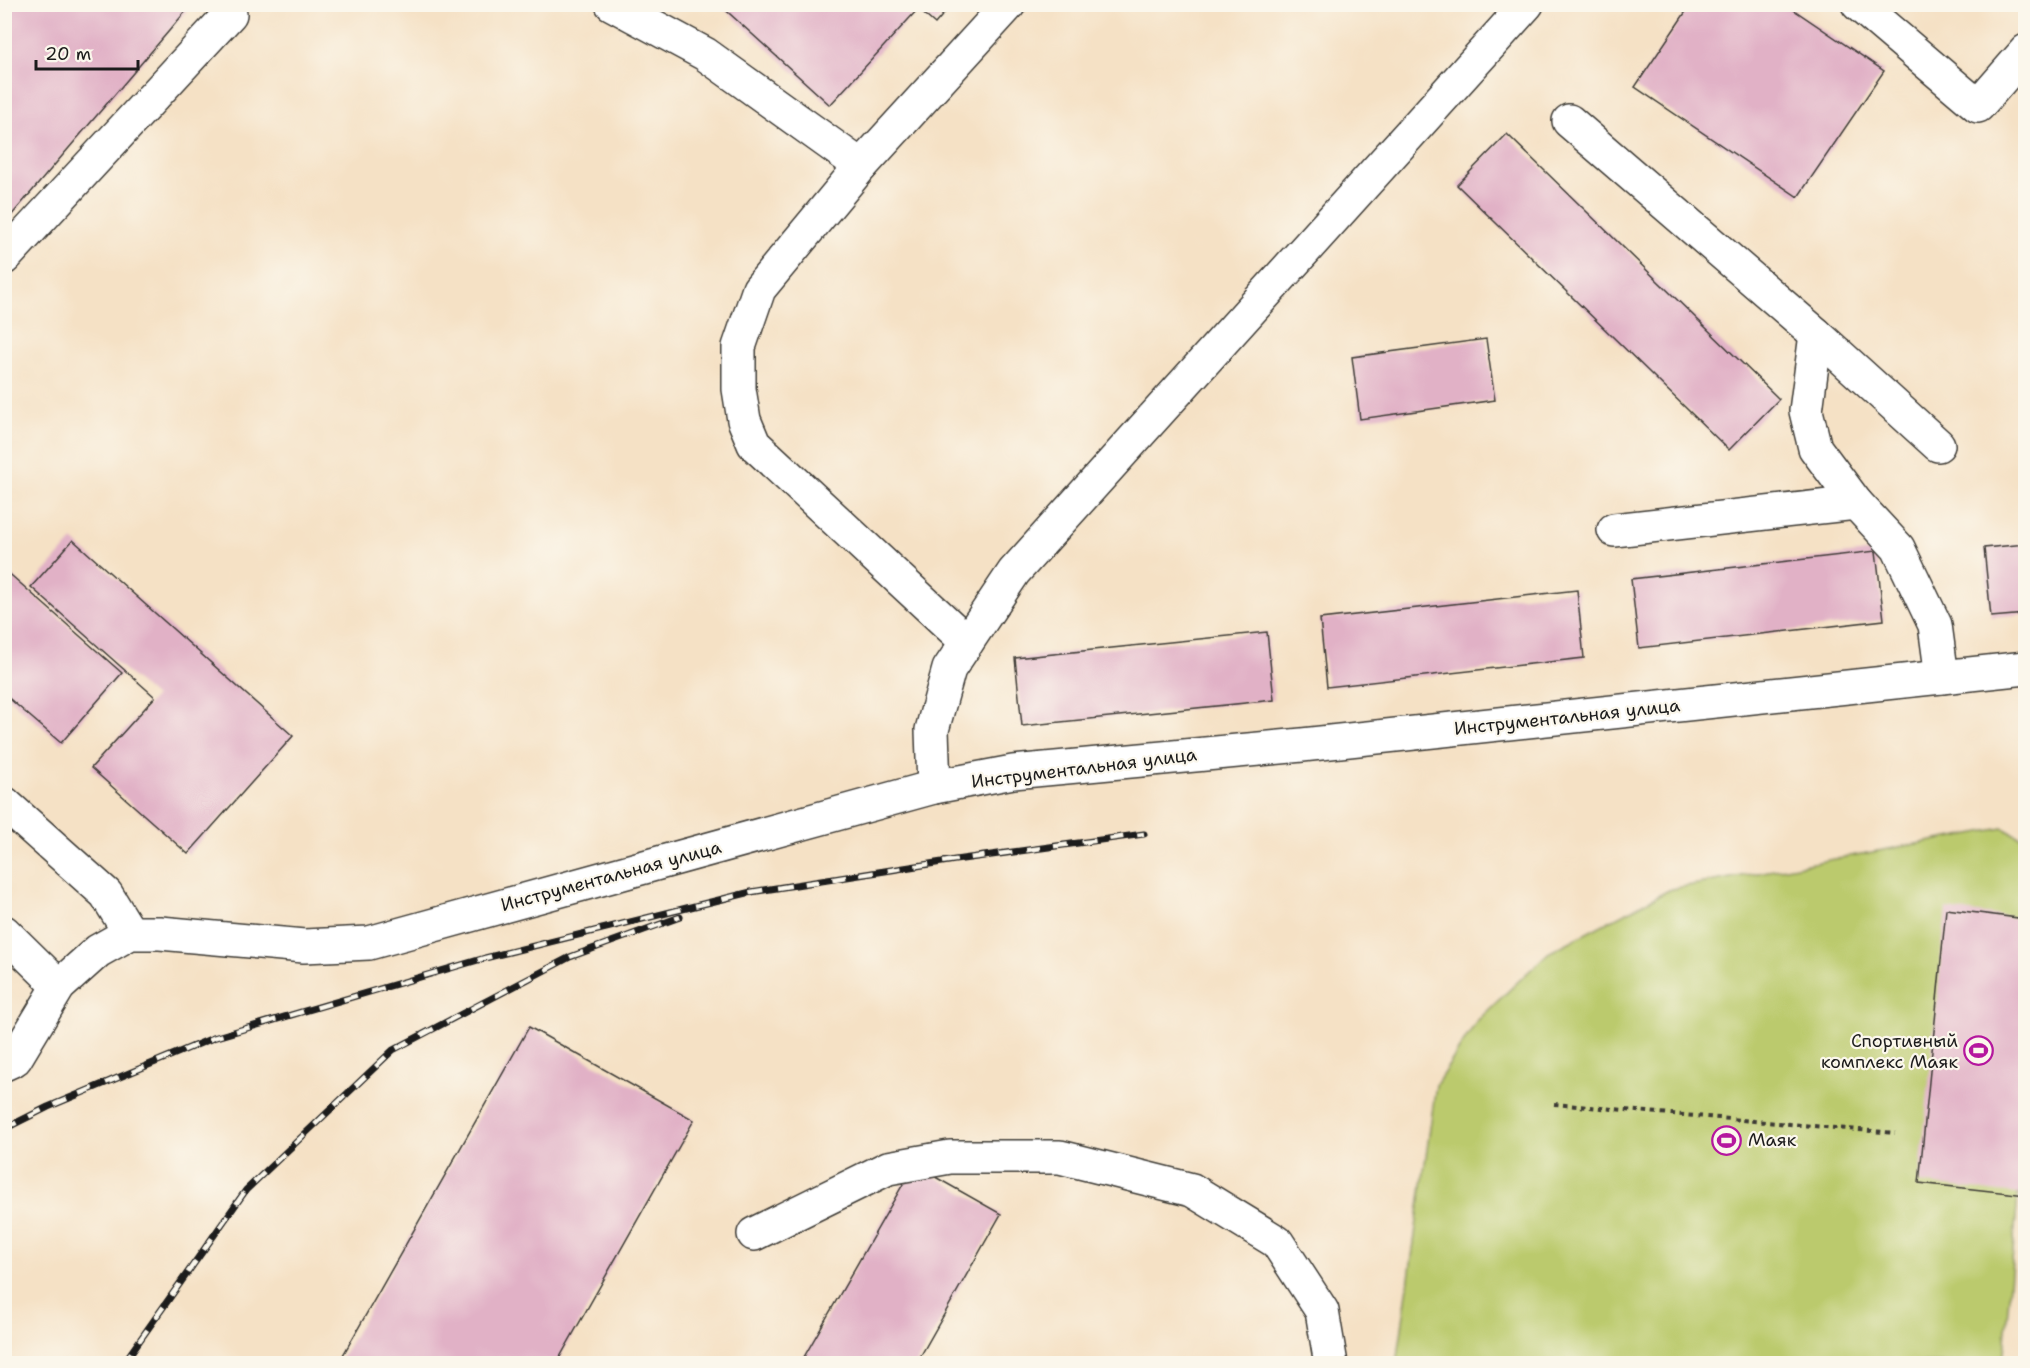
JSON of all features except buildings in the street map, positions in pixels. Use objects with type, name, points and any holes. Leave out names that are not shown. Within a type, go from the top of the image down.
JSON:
[{"type":"street","points":[[612,4],[705,54],[861,166]]},
{"type":"street","points":[[967,642],[754,444],[744,420],[739,389],[739,347],[759,289],[861,166],[1009,4]]},
{"type":"street","points":[[934,787],[932,730],[949,669],[1014,572],[1527,4]]},
{"type":"street","points":[[1858,4],[1978,106],[2025,51]]},
{"type":"street","points":[[4,258],[230,14]]},
{"type":"street","points":[[1569,121],[1816,334],[1938,445]]},
{"type":"street","points":[[1816,334],[1806,411],[1815,448],[1856,503],[1898,548],[1935,625],[1942,677]]},
{"type":"street","points":[[1614,530],[1856,503]]},
{"type":"street","name":"Инструментальная улица","points":[[4,1064],[15,1059],[59,986],[98,951],[130,933],[160,933],[304,946],[369,943],[934,787],[1012,772],[1338,741],[2025,668]]},
{"type":"street","points":[[4,802],[106,894],[130,933]]},
{"type":"street","points":[[4,932],[59,986]]},
{"type":"street","points":[[754,1234],[888,1168],[950,1157],[1060,1157],[1192,1190],[1277,1242],[1322,1311],[1331,1364]]},
{"type":"path","points":[[1554,1104],[1895,1133]]},
{"type":"green space","name":"Маяк","points":[[2003,828],[2025,840],[2026,1195],[2018,1195],[2003,1363],[1397,1364],[1436,1085],[1477,1021],[1548,953],[1671,889]]},
{"type":"railway","points":[[4,1129],[48,1107],[213,1038],[485,958],[751,892],[955,860],[1144,834]]},
{"type":"railway","points":[[123,1364],[246,1190],[393,1050],[570,957],[680,917]]},
{"type":"place","name":"Спортивный комплекс Маяк","points":[[1979,1051]]},
{"type":"place","name":"Маяк","points":[[1727,1140]]}]
